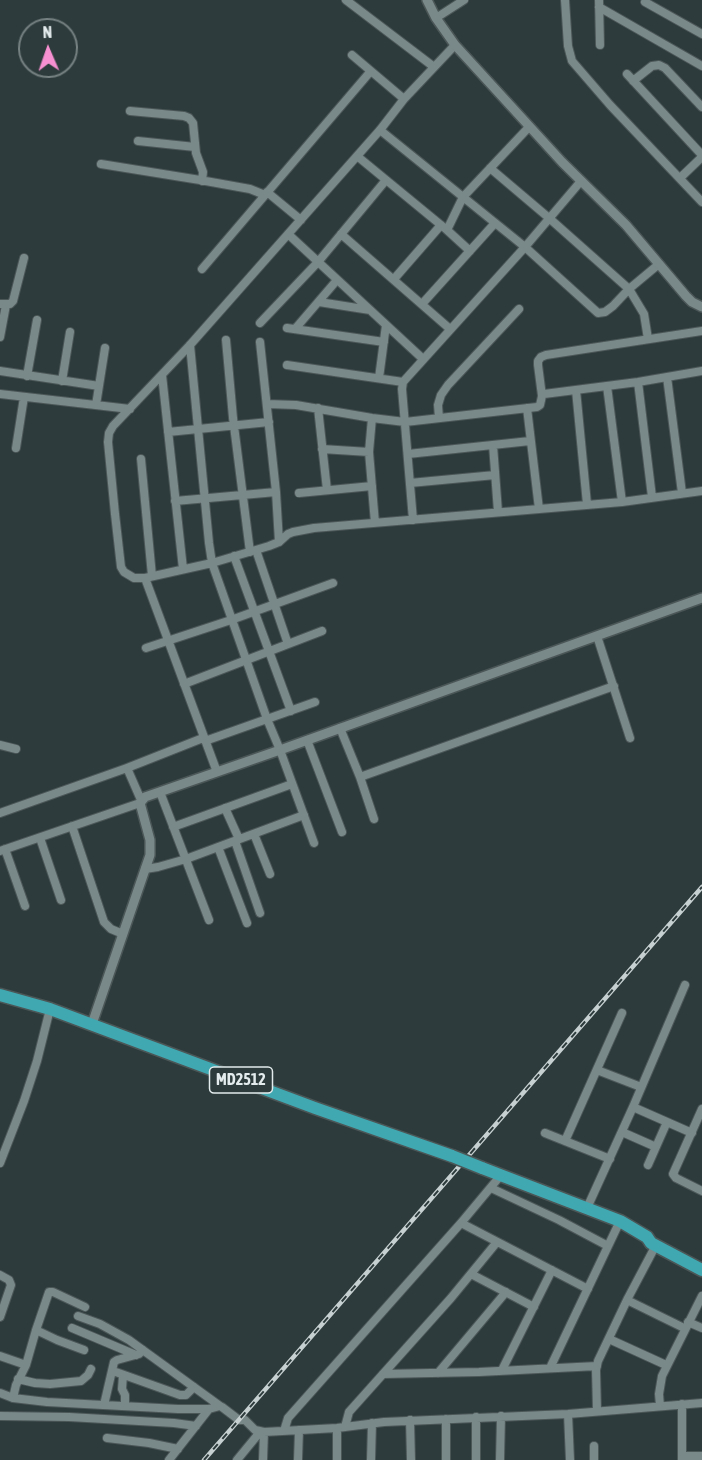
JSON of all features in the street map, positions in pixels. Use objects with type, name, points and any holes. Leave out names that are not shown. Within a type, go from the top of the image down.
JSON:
[{"type":"main road","name":"MD2512","points":[[5,996],[92,1024],[587,1208],[620,1221],[702,1270]]},
{"type":"main road","name":"MD2512","points":[[652,1241],[655,1237],[702,1262]]},
{"type":"street","points":[[346,0],[434,67]]},
{"type":"street","points":[[427,0],[436,18],[455,45],[529,127],[626,225],[686,296],[692,302],[702,306]]},
{"type":"street","points":[[436,18],[464,0]]},
{"type":"street","points":[[565,0],[568,45],[572,61],[610,105],[702,202]]},
{"type":"street","points":[[645,2],[702,34]]},
{"type":"street","points":[[599,3],[600,45]]},
{"type":"street","points":[[599,3],[702,66]]},
{"type":"street","points":[[455,45],[404,99],[380,130],[190,345],[113,426],[108,442],[124,573],[134,578],[148,577],[212,562],[279,542],[288,534],[300,530],[622,501],[702,491]]},
{"type":"street","points":[[352,55],[404,99]]},
{"type":"street","points":[[633,81],[652,66],[659,65],[665,68],[702,107]]},
{"type":"street","points":[[201,269],[370,72]]},
{"type":"street","points":[[627,74],[702,156],[680,178]]},
{"type":"street","points":[[130,111],[189,118],[193,123],[196,153],[203,172],[202,181]]},
{"type":"street","points":[[394,279],[444,228],[463,197],[529,127]]},
{"type":"street","points":[[380,130],[525,247],[598,313],[605,312],[658,264]]},
{"type":"street","points":[[138,141],[195,147]]},
{"type":"street","points":[[357,156],[470,250]]},
{"type":"street","points":[[101,164],[266,193],[301,220]]},
{"type":"street","points":[[490,168],[629,289],[644,314],[648,339]]},
{"type":"street","points":[[260,323],[318,262],[386,180]]},
{"type":"street","points":[[413,520],[403,382],[525,247],[581,181]]},
{"type":"street","points":[[422,304],[495,223]]},
{"type":"street","points":[[288,234],[423,359]]},
{"type":"street","points":[[341,234],[450,329]]},
{"type":"street","points":[[0,337],[3,304],[10,304],[13,301],[24,258]]},
{"type":"street","points":[[337,280],[319,302],[291,329],[384,342]]},
{"type":"street","points":[[319,302],[370,310]]},
{"type":"street","points":[[440,418],[438,405],[448,385],[519,309]]},
{"type":"street","points":[[27,376],[37,320]]},
{"type":"street","points":[[379,378],[386,325]]},
{"type":"street","points":[[267,404],[318,408],[405,422],[527,408],[540,405],[542,396],[538,361],[541,357],[702,331]]},
{"type":"street","points":[[62,381],[70,332]]},
{"type":"street","points":[[226,340],[234,426],[253,551],[288,644]]},
{"type":"street","points":[[260,342],[279,542]]},
{"type":"street","points":[[190,345],[212,562],[231,620],[314,843]]},
{"type":"street","points":[[96,405],[105,348]]},
{"type":"street","points":[[287,364],[403,382]]},
{"type":"street","points":[[0,371],[99,387]]},
{"type":"street","points":[[542,396],[702,371]]},
{"type":"street","points":[[162,375],[183,569]]},
{"type":"street","points":[[667,377],[682,494]]},
{"type":"street","points":[[638,382],[652,497]]},
{"type":"street","points":[[607,386],[622,501]]},
{"type":"street","points":[[576,390],[587,504]]},
{"type":"street","points":[[0,394],[130,409]]},
{"type":"street","points":[[16,448],[24,397]]},
{"type":"street","points":[[318,408],[327,490]]},
{"type":"street","points":[[527,408],[538,509]]},
{"type":"street","points":[[372,418],[369,452],[375,523]]},
{"type":"street","points":[[168,432],[268,422]]},
{"type":"street","points":[[408,454],[530,441]]},
{"type":"street","points":[[494,445],[498,512]]},
{"type":"street","points":[[322,450],[369,452]]},
{"type":"street","points":[[141,459],[148,577],[168,641],[217,772]]},
{"type":"street","points":[[410,483],[495,475]]},
{"type":"street","points":[[299,493],[372,486]]},
{"type":"street","points":[[175,501],[276,492]]},
{"type":"street","points":[[234,556],[291,711]]},
{"type":"street","points":[[146,648],[333,583]]},
{"type":"street","points":[[25,906],[2,850],[141,802],[160,792],[702,598]]},
{"type":"street","points":[[184,684],[322,631]]},
{"type":"street","points":[[597,636],[630,738]]},
{"type":"street","points":[[360,777],[614,686]]},
{"type":"street","points":[[0,813],[315,702]]},
{"type":"street","points":[[340,728],[374,819]]},
{"type":"street","points":[[307,740],[342,832]]},
{"type":"street","points":[[0,745],[16,749]]},
{"type":"street","points":[[92,1024],[150,855],[150,840],[141,802],[127,768]]},
{"type":"street","points":[[173,827],[292,784]]},
{"type":"street","points":[[160,792],[209,920]]},
{"type":"street","points":[[225,808],[260,913]]},
{"type":"street","points":[[145,869],[186,859],[304,815]]},
{"type":"street","points":[[72,826],[104,922],[111,929],[123,934]]},
{"type":"street","points":[[254,834],[270,874]]},
{"type":"street","points":[[40,838],[61,900]]},
{"type":"street","points":[[218,847],[247,923]]},
{"type":"street","points":[[587,1208],[686,985]]},
{"type":"street","points":[[0,1163],[37,1061],[50,1009]]},
{"type":"street","points":[[565,1141],[622,1014]]},
{"type":"street","points":[[597,1070],[641,1087]]},
{"type":"street","points":[[633,1107],[692,1133]]},
{"type":"street","points":[[702,1109],[673,1174],[676,1178],[702,1191]]},
{"type":"street","points":[[648,1165],[667,1122]]},
{"type":"street","points":[[622,1132],[656,1147]]},
{"type":"street","points":[[545,1133],[610,1159]]},
{"type":"street","points":[[284,1431],[286,1421],[294,1411],[501,1175]]},
{"type":"street","points":[[491,1188],[608,1246]]},
{"type":"street","points":[[550,1368],[620,1221]]},
{"type":"street","points":[[461,1223],[588,1288]]},
{"type":"street","points":[[597,1411],[597,1366],[652,1241]]},
{"type":"street","points":[[337,1460],[341,1427],[349,1412],[498,1242]]},
{"type":"street","points":[[502,1371],[552,1270]]},
{"type":"street","points":[[471,1274],[534,1307]]},
{"type":"street","points":[[0,1275],[9,1280],[11,1285],[0,1317]]},
{"type":"street","points":[[85,1307],[51,1292],[48,1295],[22,1372],[5,1396],[47,1402],[125,1406],[210,1409],[220,1406]]},
{"type":"street","points":[[438,1373],[506,1292]]},
{"type":"street","points":[[660,1406],[659,1387],[666,1365],[702,1296]]},
{"type":"street","points":[[627,1300],[686,1325],[702,1328]]},
{"type":"street","points":[[78,1316],[114,1330],[140,1353],[194,1387],[239,1420],[245,1420],[255,1430],[262,1432],[410,1420],[568,1414],[702,1403]]},
{"type":"street","points":[[72,1329],[140,1353]]},
{"type":"street","points":[[36,1330],[84,1350]]},
{"type":"street","points":[[609,1339],[666,1365]]},
{"type":"street","points":[[104,1405],[114,1362],[140,1353]]},
{"type":"street","points":[[0,1356],[35,1383],[81,1381],[88,1375],[90,1369]]},
{"type":"street","points":[[384,1374],[597,1366]]},
{"type":"street","points":[[112,1371],[180,1395],[186,1395],[194,1387]]},
{"type":"street","points":[[123,1375],[122,1389],[125,1395],[125,1406]]},
{"type":"street","points":[[682,1404],[682,1458],[702,1456]]},
{"type":"street","points":[[169,1460],[210,1409]]},
{"type":"street","points":[[568,1414],[570,1460]]},
{"type":"street","points":[[0,1416],[69,1417],[196,1426]]},
{"type":"street","points":[[500,1460],[501,1416]]},
{"type":"street","points":[[476,1417],[476,1460]]},
{"type":"street","points":[[446,1419],[446,1460]]},
{"type":"street","points":[[410,1420],[411,1460]]},
{"type":"street","points":[[371,1460],[372,1423]]},
{"type":"street","points":[[298,1430],[298,1460]]},
{"type":"street","points":[[237,1460],[262,1432]]},
{"type":"street","points":[[262,1432],[263,1460]]},
{"type":"street","points":[[107,1438],[178,1449]]},
{"type":"street","points":[[594,1446],[594,1460]]},
{"type":"railway","points":[[204,1460],[702,887]]}]
